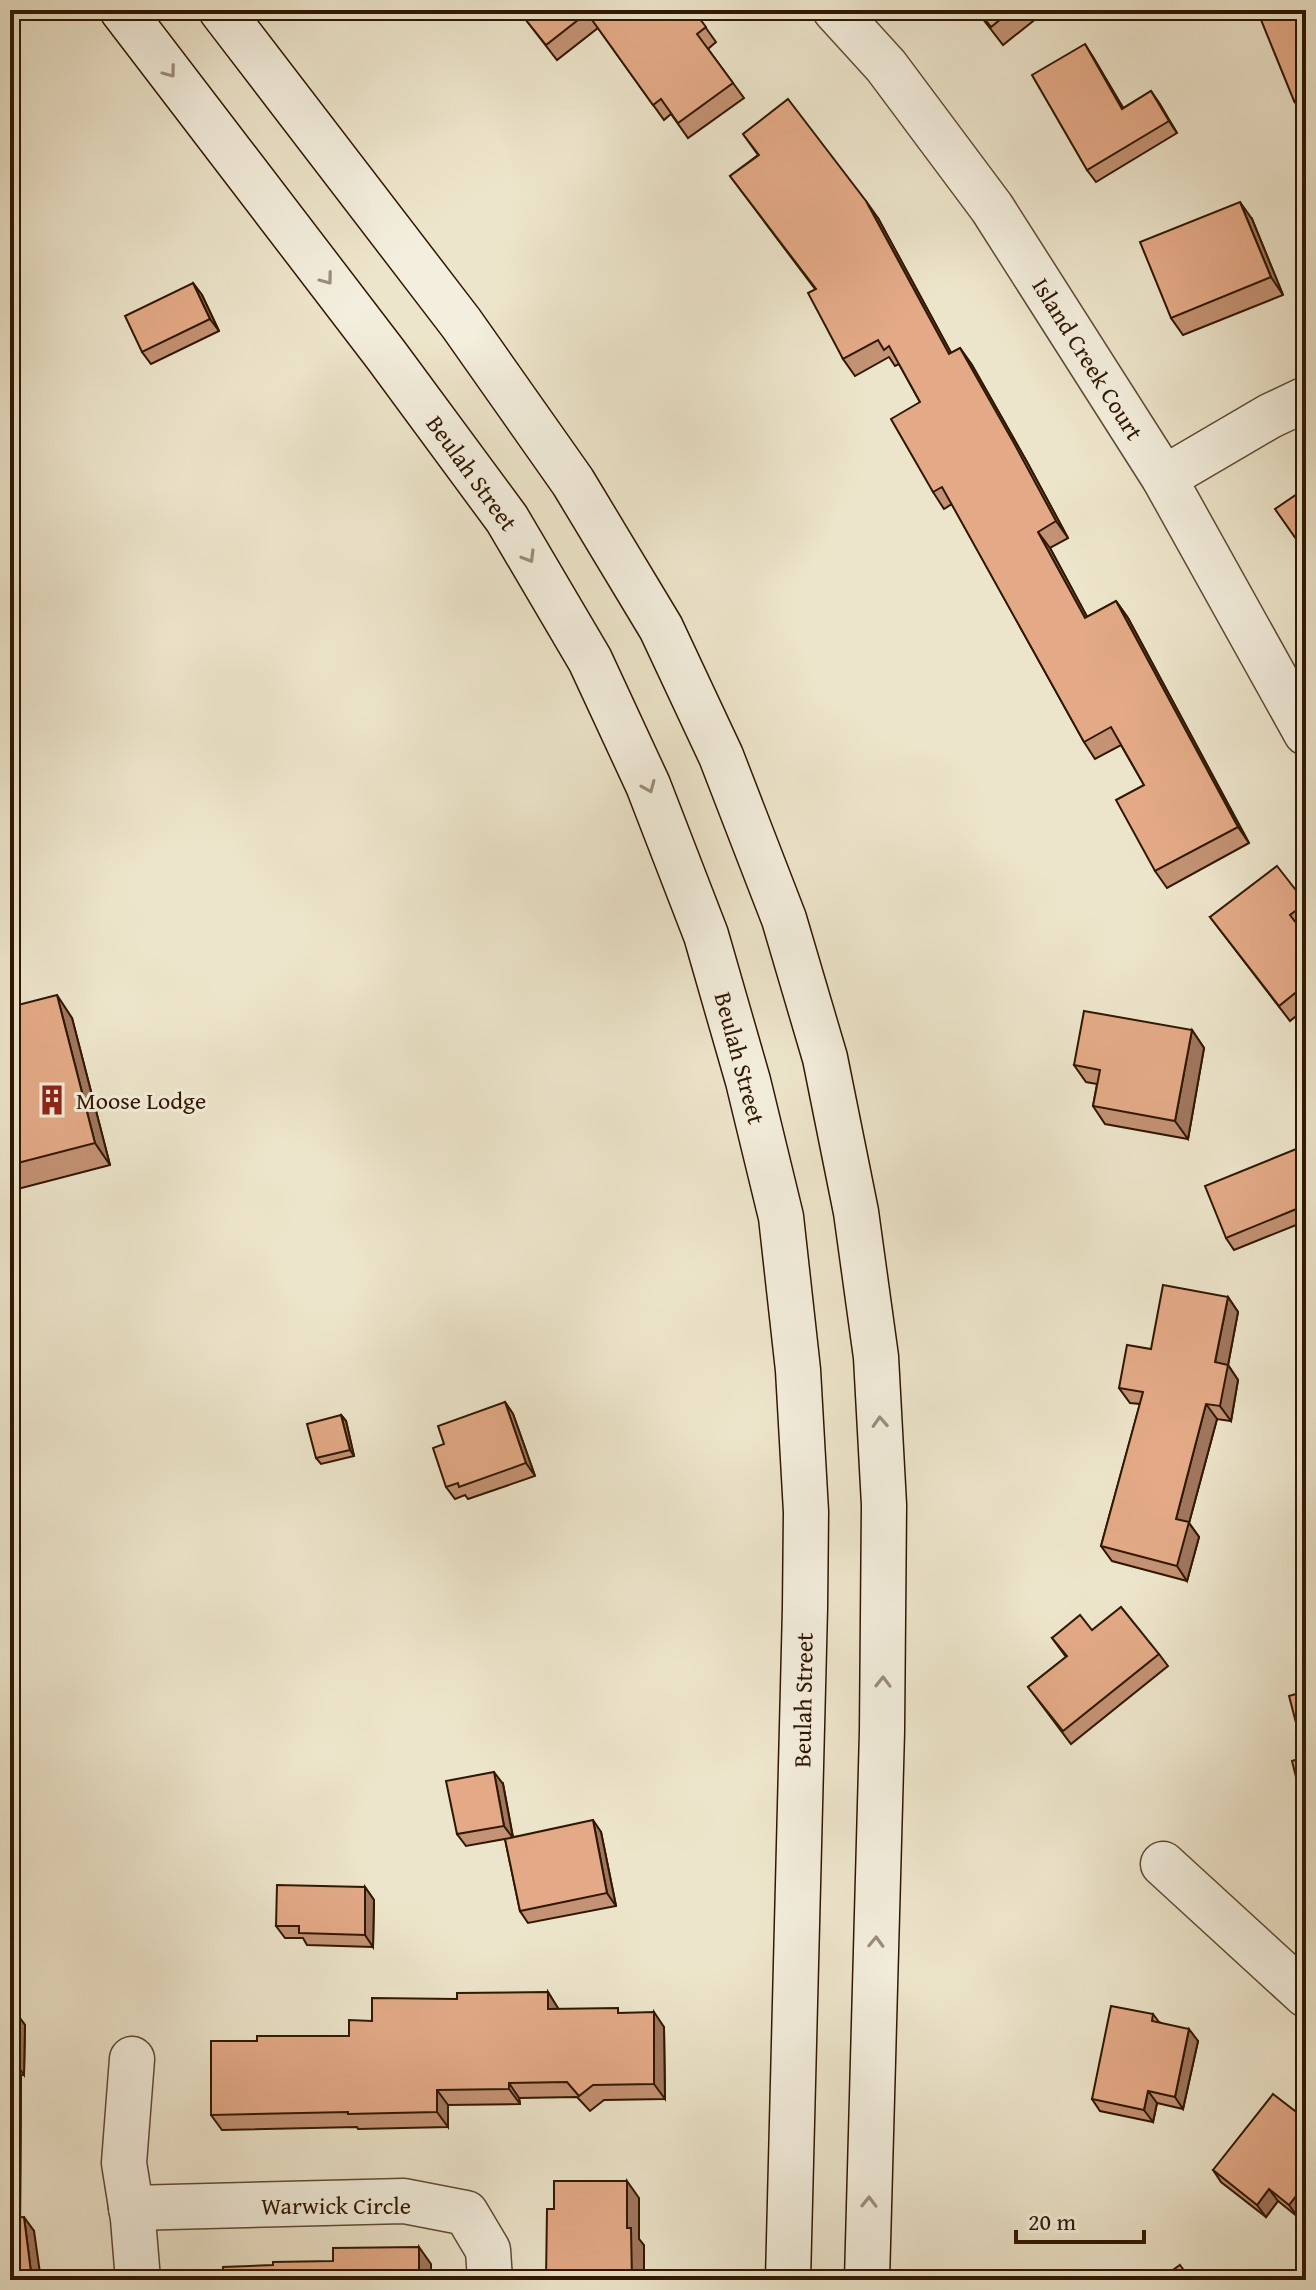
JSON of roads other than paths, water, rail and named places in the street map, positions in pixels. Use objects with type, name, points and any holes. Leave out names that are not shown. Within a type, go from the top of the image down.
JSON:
[{"type":"main road","name":"Beulah Street","points":[[122,10],[386,355],[507,519],[590,660],[648,785],[706,935],[748,1081],[781,1217],[798,1370],[806,1512],[788,2280]]},
{"type":"main road","points":[[221,10],[461,323],[573,482],[661,628],[721,756],[778,904],[825,1058],[856,1212],[876,1357],[884,1505],[882,1731],[867,2280]]},
{"type":"main road","name":"Island Creek Court","points":[[835,10],[886,66],[992,208],[1164,478],[1306,733]]},
{"type":"main road","points":[[1164,478],[1270,416],[1306,399]]},
{"type":"main road","points":[[1163,1864],[1306,1995]]},
{"type":"main road","points":[[132,2059],[124,2163],[138,2280]]},
{"type":"main road","name":"Warwick Circle","points":[[131,2208],[404,2201],[466,2213],[488,2250],[490,2280]]},
{"type":"place","name":"Moose Lodge","points":[[52,1100]]}]
